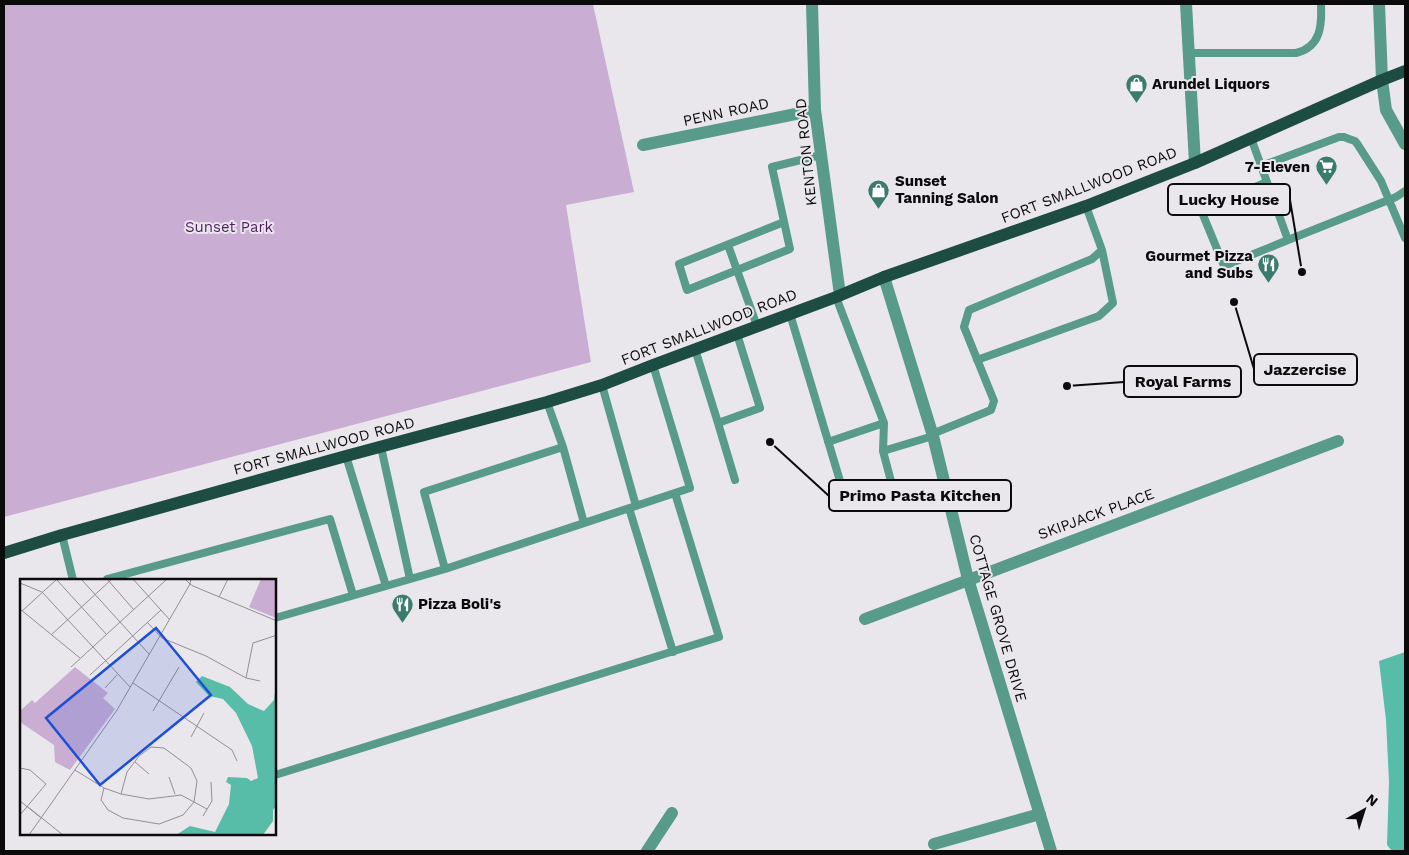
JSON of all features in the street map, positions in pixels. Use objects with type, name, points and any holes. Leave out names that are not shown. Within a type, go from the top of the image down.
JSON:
[{"type":"main road","name":"FORT SMALLWOOD ROAD","points":[[4,553],[62,535],[547,402],[602,385],[884,277],[1086,206],[1195,163],[1405,71]]},
{"type":"street","name":"KENTON ROAD","points":[[812,4],[816,110],[838,296]]},
{"type":"street","points":[[1186,4],[1195,163]]},
{"type":"street","points":[[1379,4],[1382,80],[1386,110],[1405,144]]},
{"type":"street","name":"PENN ROAD","points":[[643,145],[816,110]]},
{"type":"street","name":"COTTAGE GROVE DRIVE","points":[[884,277],[933,435],[968,579],[1051,851]]},
{"type":"street","name":"SKIPJACK PLACE","points":[[865,619],[1338,441]]},
{"type":"street","points":[[647,851],[672,813]]},
{"type":"street","points":[[934,844],[1040,814]]},
{"type":"lane","points":[[1189,53],[1296,53],[1305,51],[1311,46],[1319,32],[1322,22],[1321,4]]},
{"type":"lane","points":[[1262,166],[1333,139],[1344,137],[1355,141],[1381,181],[1405,238]]},
{"type":"lane","points":[[1252,138],[1288,240]]},
{"type":"lane","points":[[784,222],[679,264],[687,290],[790,249],[784,222],[772,168],[821,155]]},
{"type":"lane","points":[[1267,182],[1201,210],[1224,266],[1396,197],[1405,191]]},
{"type":"lane","points":[[978,360],[1099,316],[1113,304],[1102,250],[1086,206]]},
{"type":"lane","points":[[728,245],[758,326]]},
{"type":"lane","points":[[883,451],[933,435],[991,410],[994,400],[964,326],[969,310],[1092,259],[1102,250]]},
{"type":"lane","points":[[790,314],[846,501],[892,485],[883,451],[884,423],[838,296]]},
{"type":"lane","points":[[718,423],[760,408],[737,334]]},
{"type":"lane","points":[[695,349],[735,480]]},
{"type":"lane","points":[[276,618],[444,569],[690,488],[653,364]]},
{"type":"lane","points":[[602,385],[632,507],[673,652]]},
{"type":"lane","points":[[547,402],[563,448],[584,523]]},
{"type":"lane","points":[[828,442],[884,423]]},
{"type":"lane","points":[[381,447],[410,579]]},
{"type":"lane","points":[[444,569],[424,492],[563,448]]},
{"type":"lane","points":[[346,456],[386,586]]},
{"type":"lane","points":[[276,775],[719,637],[675,493]]},
{"type":"lane","points":[[112,579],[330,519],[353,595]]},
{"type":"lane","points":[[62,535],[73,579]]},
{"type":"green space","name":"Sunset Park","points":[[4,4],[593,4],[634,192],[566,205],[591,362],[4,517]]},
{"type":"shaded area","points":[[1405,652],[1405,851],[1392,851],[1387,845],[1389,782],[1386,720],[1379,661]]},
{"type":"place","name":"Arundel Liquors","points":[[1136,103]]},
{"type":"place","name":"7-Eleven","points":[[1326,186]]},
{"type":"place","name":"Sunset Tanning Salon","points":[[879,209]]},
{"type":"place","name":"Lucky House","points":[[1302,272]]},
{"type":"place","name":"Gourmet Pizza and Subs","points":[[1269,284]]},
{"type":"place","name":"Jazzercise","points":[[1234,302]]},
{"type":"place","name":"Royal Farms","points":[[1067,386]]},
{"type":"place","name":"Primo Pasta Kitchen","points":[[770,442]]},
{"type":"place","name":"Pizza Boli's","points":[[402,623]]}]
